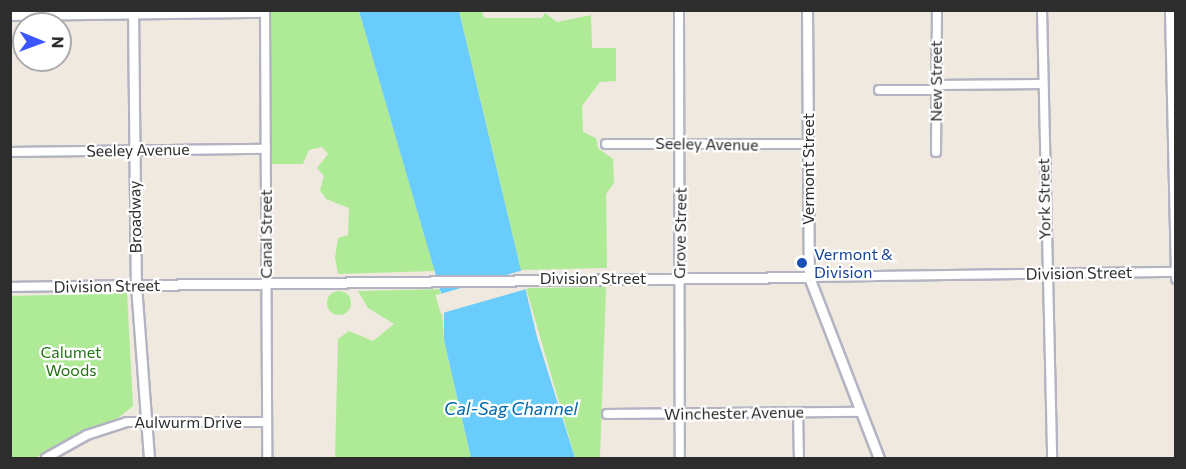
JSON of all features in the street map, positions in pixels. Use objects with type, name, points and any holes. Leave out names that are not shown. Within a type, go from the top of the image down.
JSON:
[{"type":"street","name":"Grove Street","points":[[679,10],[680,456]]},
{"type":"street","name":"Vermont Street","points":[[807,10],[809,277],[879,459]]},
{"type":"street","name":"New Street","points":[[936,152],[937,10]]},
{"type":"street","name":"York Street","points":[[1042,10],[1052,459]]},
{"type":"street","points":[[1170,10],[1175,274]]},
{"type":"street","points":[[10,16],[265,12]]},
{"type":"street","name":"Canal Street","points":[[265,12],[267,459]]},
{"type":"street","name":"Broadway","points":[[133,13],[136,285],[143,420],[149,459]]},
{"type":"street","points":[[879,90],[1042,84]]},
{"type":"street","name":"Seeley Avenue","points":[[606,144],[808,144]]},
{"type":"street","name":"Seeley Avenue","points":[[10,152],[266,149]]},
{"type":"street","name":"Division Street","points":[[10,287],[535,278],[1175,274]]},
{"type":"street","points":[[798,412],[799,459]]},
{"type":"street","name":"Winchester Avenue","points":[[607,414],[861,412]]},
{"type":"street","name":"Aulwurm Drive","points":[[46,459],[102,428],[143,420],[266,422]]},
{"type":"green space","points":[[271,11],[359,11],[435,271],[338,274],[335,258],[338,238],[348,235],[349,208],[326,199],[320,190],[324,176],[317,168],[328,154],[322,147],[309,150],[303,164],[272,164]]},
{"type":"green space","points":[[459,11],[482,11],[484,18],[542,18],[545,13],[557,22],[591,15],[592,48],[616,48],[616,81],[600,82],[582,106],[583,132],[596,138],[598,148],[613,159],[614,183],[606,194],[607,268],[521,270]]},
{"type":"green space","points":[[606,287],[600,458],[575,458],[526,288]]},
{"type":"green space","points":[[440,289],[444,340],[471,458],[335,458],[338,339],[349,331],[373,341],[394,324],[368,308],[358,291]]},
{"type":"green space","points":[[339,291],[347,295],[351,303],[347,311],[339,315],[331,311],[327,303],[331,295]]},
{"type":"green space","name":"Calumet Woods","points":[[127,293],[133,406],[117,419],[92,427],[35,458],[11,458],[11,296]]},
{"type":"water","name":"Cal-Sag Channel","points":[[359,11],[459,11],[537,337],[575,458],[471,458],[444,340],[444,303]]},
{"type":"pier","points":[[524,270],[529,288],[441,314],[436,295]]},
{"type":"place","name":"Vermont & Division","points":[[802,263]]}]
